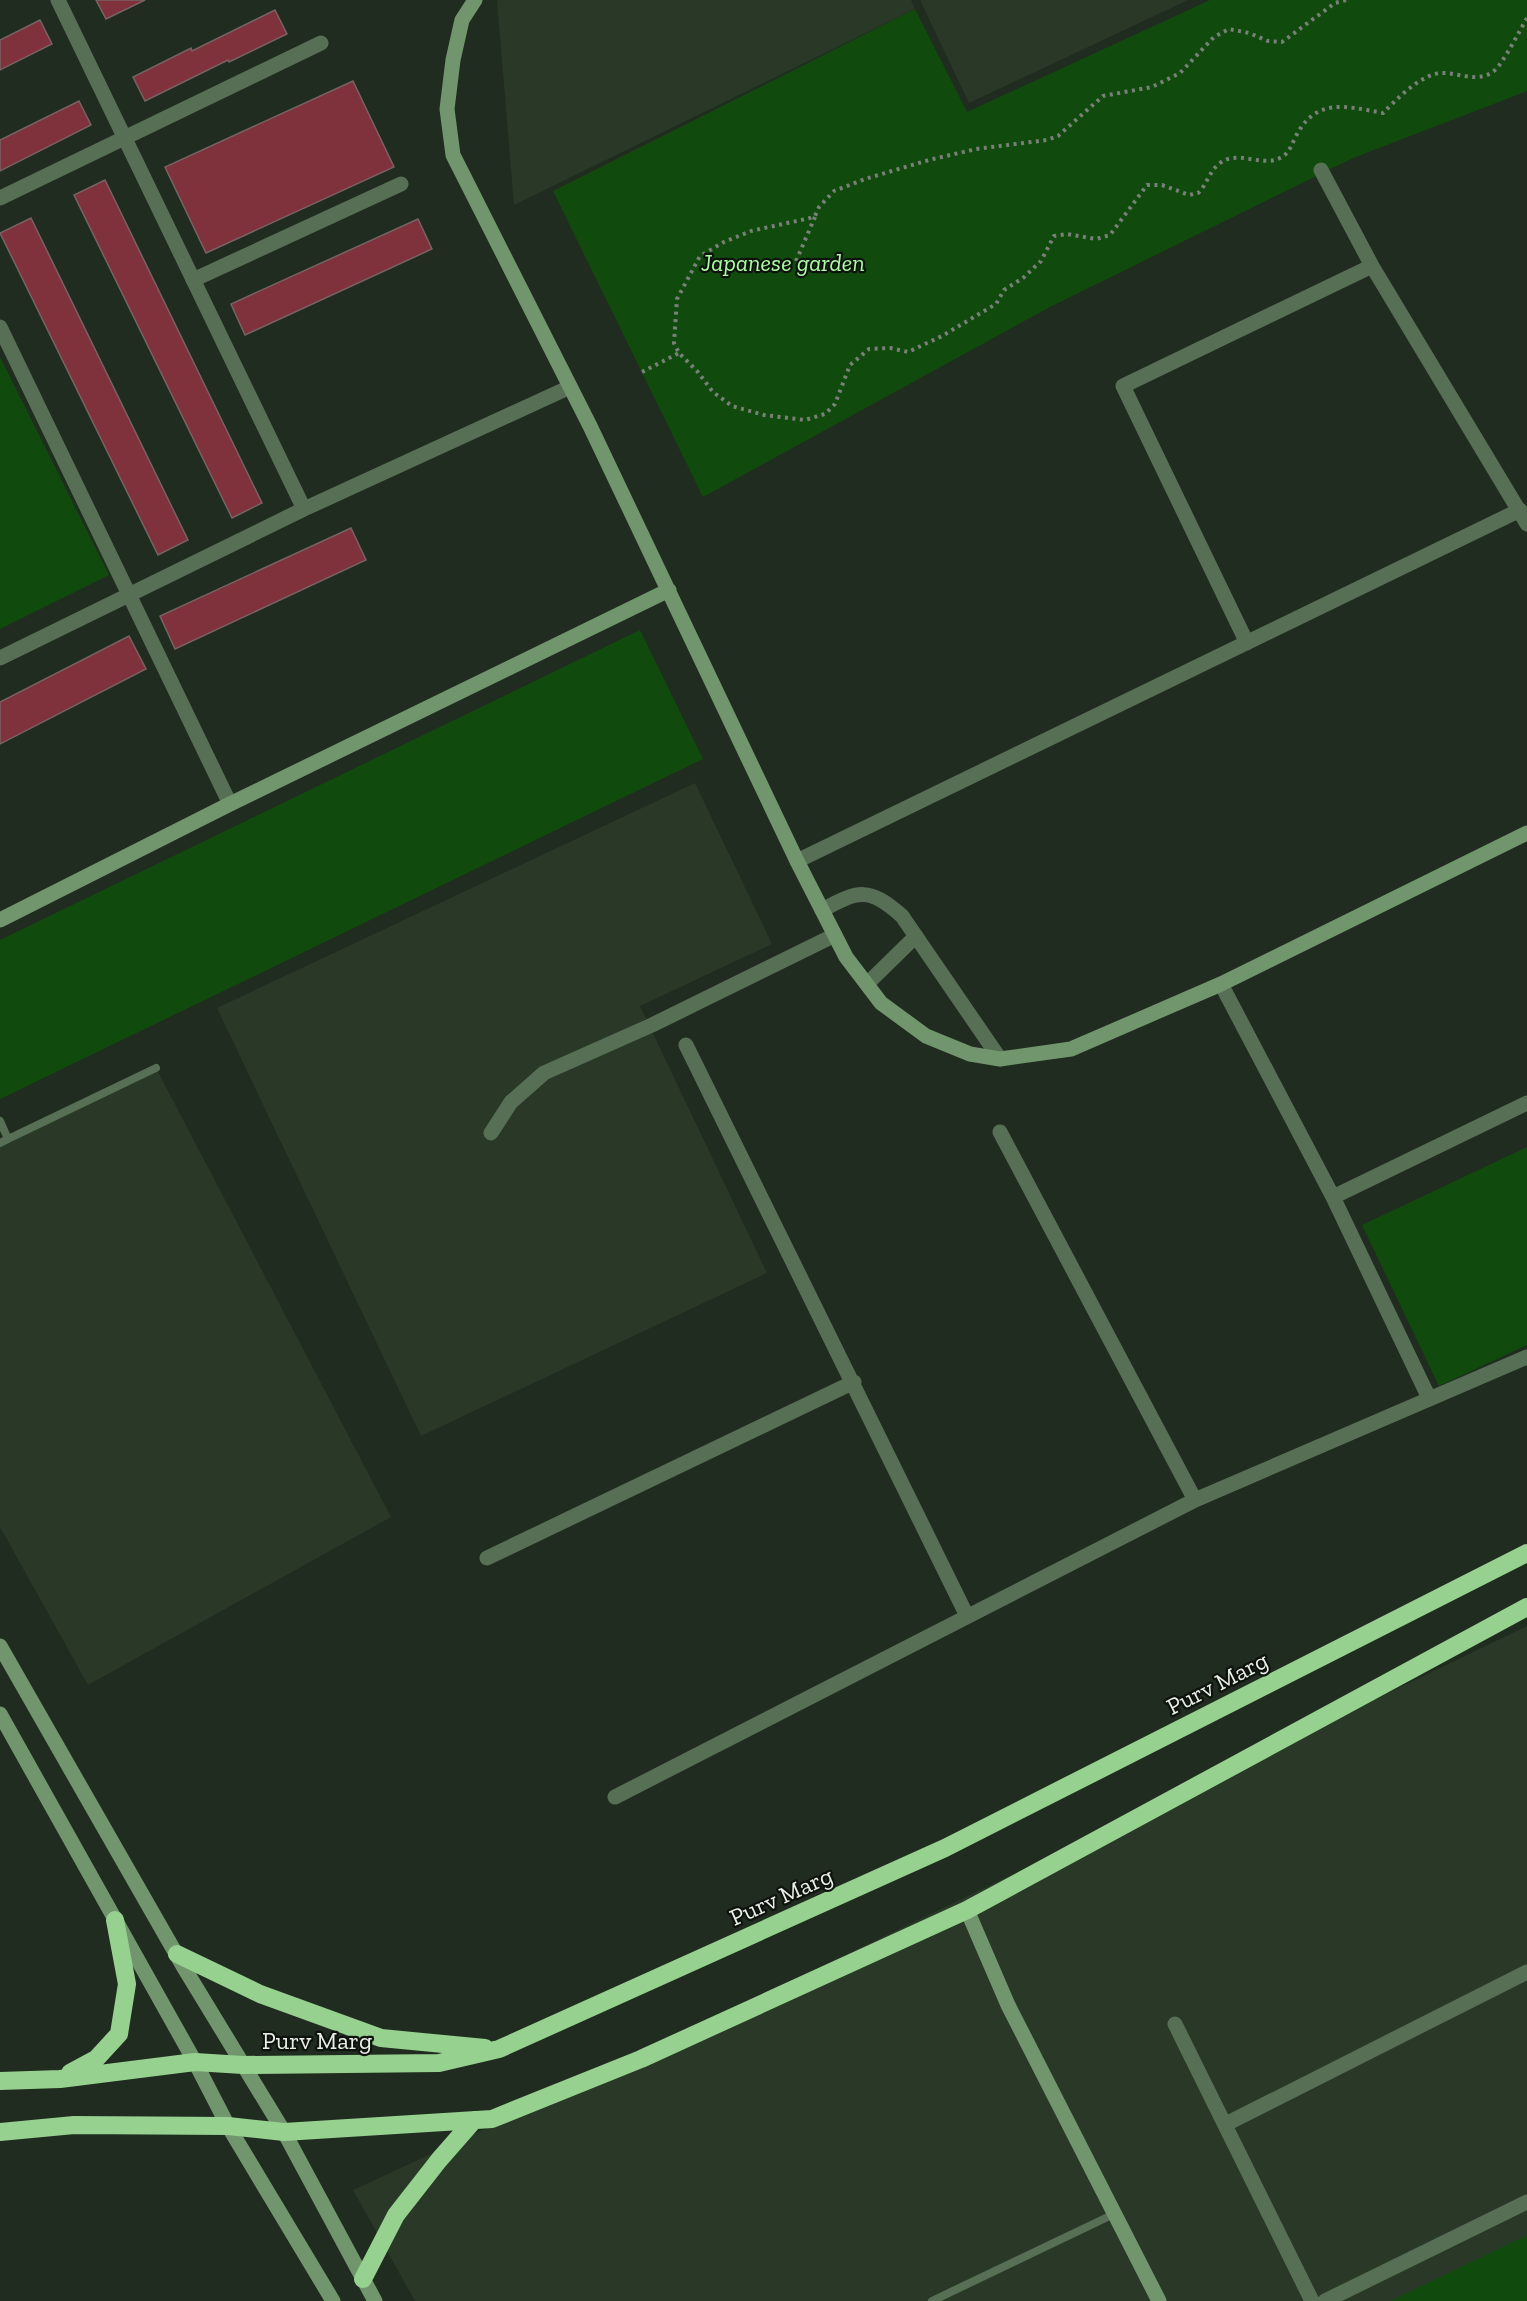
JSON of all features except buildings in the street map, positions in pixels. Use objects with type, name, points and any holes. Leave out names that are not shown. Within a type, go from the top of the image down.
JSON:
[{"type":"highway","name":"Purv Marg","points":[[0,2081],[60,2079],[195,2062],[243,2065],[439,2063],[499,2049],[945,1848],[1527,1552]]},
{"type":"highway","points":[[0,2132],[74,2125],[228,2126],[284,2132],[492,2119],[641,2059],[966,1910],[1527,1607]]},
{"type":"highway","points":[[60,2079],[96,2059],[119,2034],[127,1984],[115,1920]]},
{"type":"highway","points":[[177,1954],[260,1994],[381,2038],[499,2049]]},
{"type":"highway","points":[[363,2278],[396,2215],[439,2160],[474,2121]]},
{"type":"street","points":[[58,0],[304,509]]},
{"type":"street","points":[[475,0],[462,20],[453,60],[447,109],[453,155],[669,590],[797,861],[846,957],[881,1003],[926,1036],[970,1054],[1000,1059],[1071,1049],[1221,984],[1527,833]]},
{"type":"street","points":[[0,198],[321,43]]},
{"type":"street","points":[[797,861],[1247,643],[1523,517],[1372,266],[1321,170]]},
{"type":"street","points":[[193,280],[401,184]]},
{"type":"street","points":[[1247,643],[1123,386],[1372,266]]},
{"type":"street","points":[[0,327],[230,804]]},
{"type":"street","points":[[0,658],[304,509],[570,387]]},
{"type":"street","points":[[0,920],[230,804],[669,590]]},
{"type":"street","points":[[822,910],[847,896],[862,893],[885,901],[902,916],[1000,1059]]},
{"type":"street","points":[[491,1133],[511,1102],[544,1073],[652,1025],[836,935]]},
{"type":"street","points":[[867,984],[916,936]]},
{"type":"street","points":[[1221,984],[1333,1197],[1429,1398]]},
{"type":"street","points":[[686,1045],[854,1382],[967,1616]]},
{"type":"street","points":[[1333,1197],[1527,1103]]},
{"type":"street","points":[[1000,1132],[1195,1500]]},
{"type":"street","points":[[615,1797],[1195,1500],[1527,1357]]},
{"type":"street","points":[[488,1558],[854,1382]]},
{"type":"street","points":[[0,1646],[177,1954],[284,2132],[375,2301]]},
{"type":"street","points":[[0,1714],[195,2062],[228,2126],[333,2301]]},
{"type":"street","points":[[966,1910],[1008,2005],[1159,2301]]},
{"type":"street","points":[[1226,2124],[1527,1972]]},
{"type":"street","points":[[1175,2024],[1312,2301]]},
{"type":"street","points":[[1325,2301],[1527,2202]]},
{"type":"lane","points":[[0,1121],[4,1141],[156,1068]]},
{"type":"lane","points":[[932,2301],[1114,2214]]},
{"type":"path","points":[[796,261],[819,207],[834,191],[929,160],[976,150],[1047,141],[1058,136],[1103,96],[1152,87],[1180,73],[1214,37],[1229,29],[1268,41],[1282,42],[1335,3],[1346,0]]},
{"type":"path","points":[[815,216],[751,231],[724,242],[700,256],[677,299],[674,343],[679,353],[713,392],[732,406],[764,415],[805,420],[825,414],[835,404],[842,380],[850,365],[869,349],[890,348],[908,352],[942,336],[996,304],[1004,290],[1023,278],[1041,261],[1054,236],[1067,234],[1096,239],[1110,235],[1147,185],[1162,185],[1190,195],[1203,189],[1218,165],[1227,159],[1240,157],[1276,160],[1288,153],[1301,126],[1311,116],[1328,107],[1343,106],[1383,113],[1425,78],[1438,73],[1467,77],[1484,76],[1495,69],[1527,18]]},
{"type":"path","points":[[642,372],[679,353]]},
{"type":"shaded area","points":[[497,0],[911,0],[915,9],[514,205]]},
{"type":"shaded area","points":[[920,0],[1188,0],[969,103]]},
{"type":"shaded area","points":[[695,783],[772,944],[640,1006],[767,1273],[421,1436],[217,1008]]},
{"type":"shaded area","points":[[156,1068],[391,1517],[88,1685],[0,1527],[0,1144]]},
{"type":"shaded area","points":[[1527,1626],[1527,2301],[415,2301],[353,2190],[487,2128]]},
{"type":"green space","name":"Japanese garden","points":[[1210,0],[1527,0],[1527,91],[1353,158],[1050,307],[703,497],[553,191],[915,9],[967,112]]},
{"type":"green space","points":[[0,357],[109,575],[0,629]]},
{"type":"green space","points":[[640,630],[703,759],[0,1099],[0,940]]},
{"type":"green space","points":[[1527,1147],[1527,1345],[1439,1386],[1362,1225]]},
{"type":"green space","points":[[1527,2235],[1527,2301],[1391,2301]]}]
